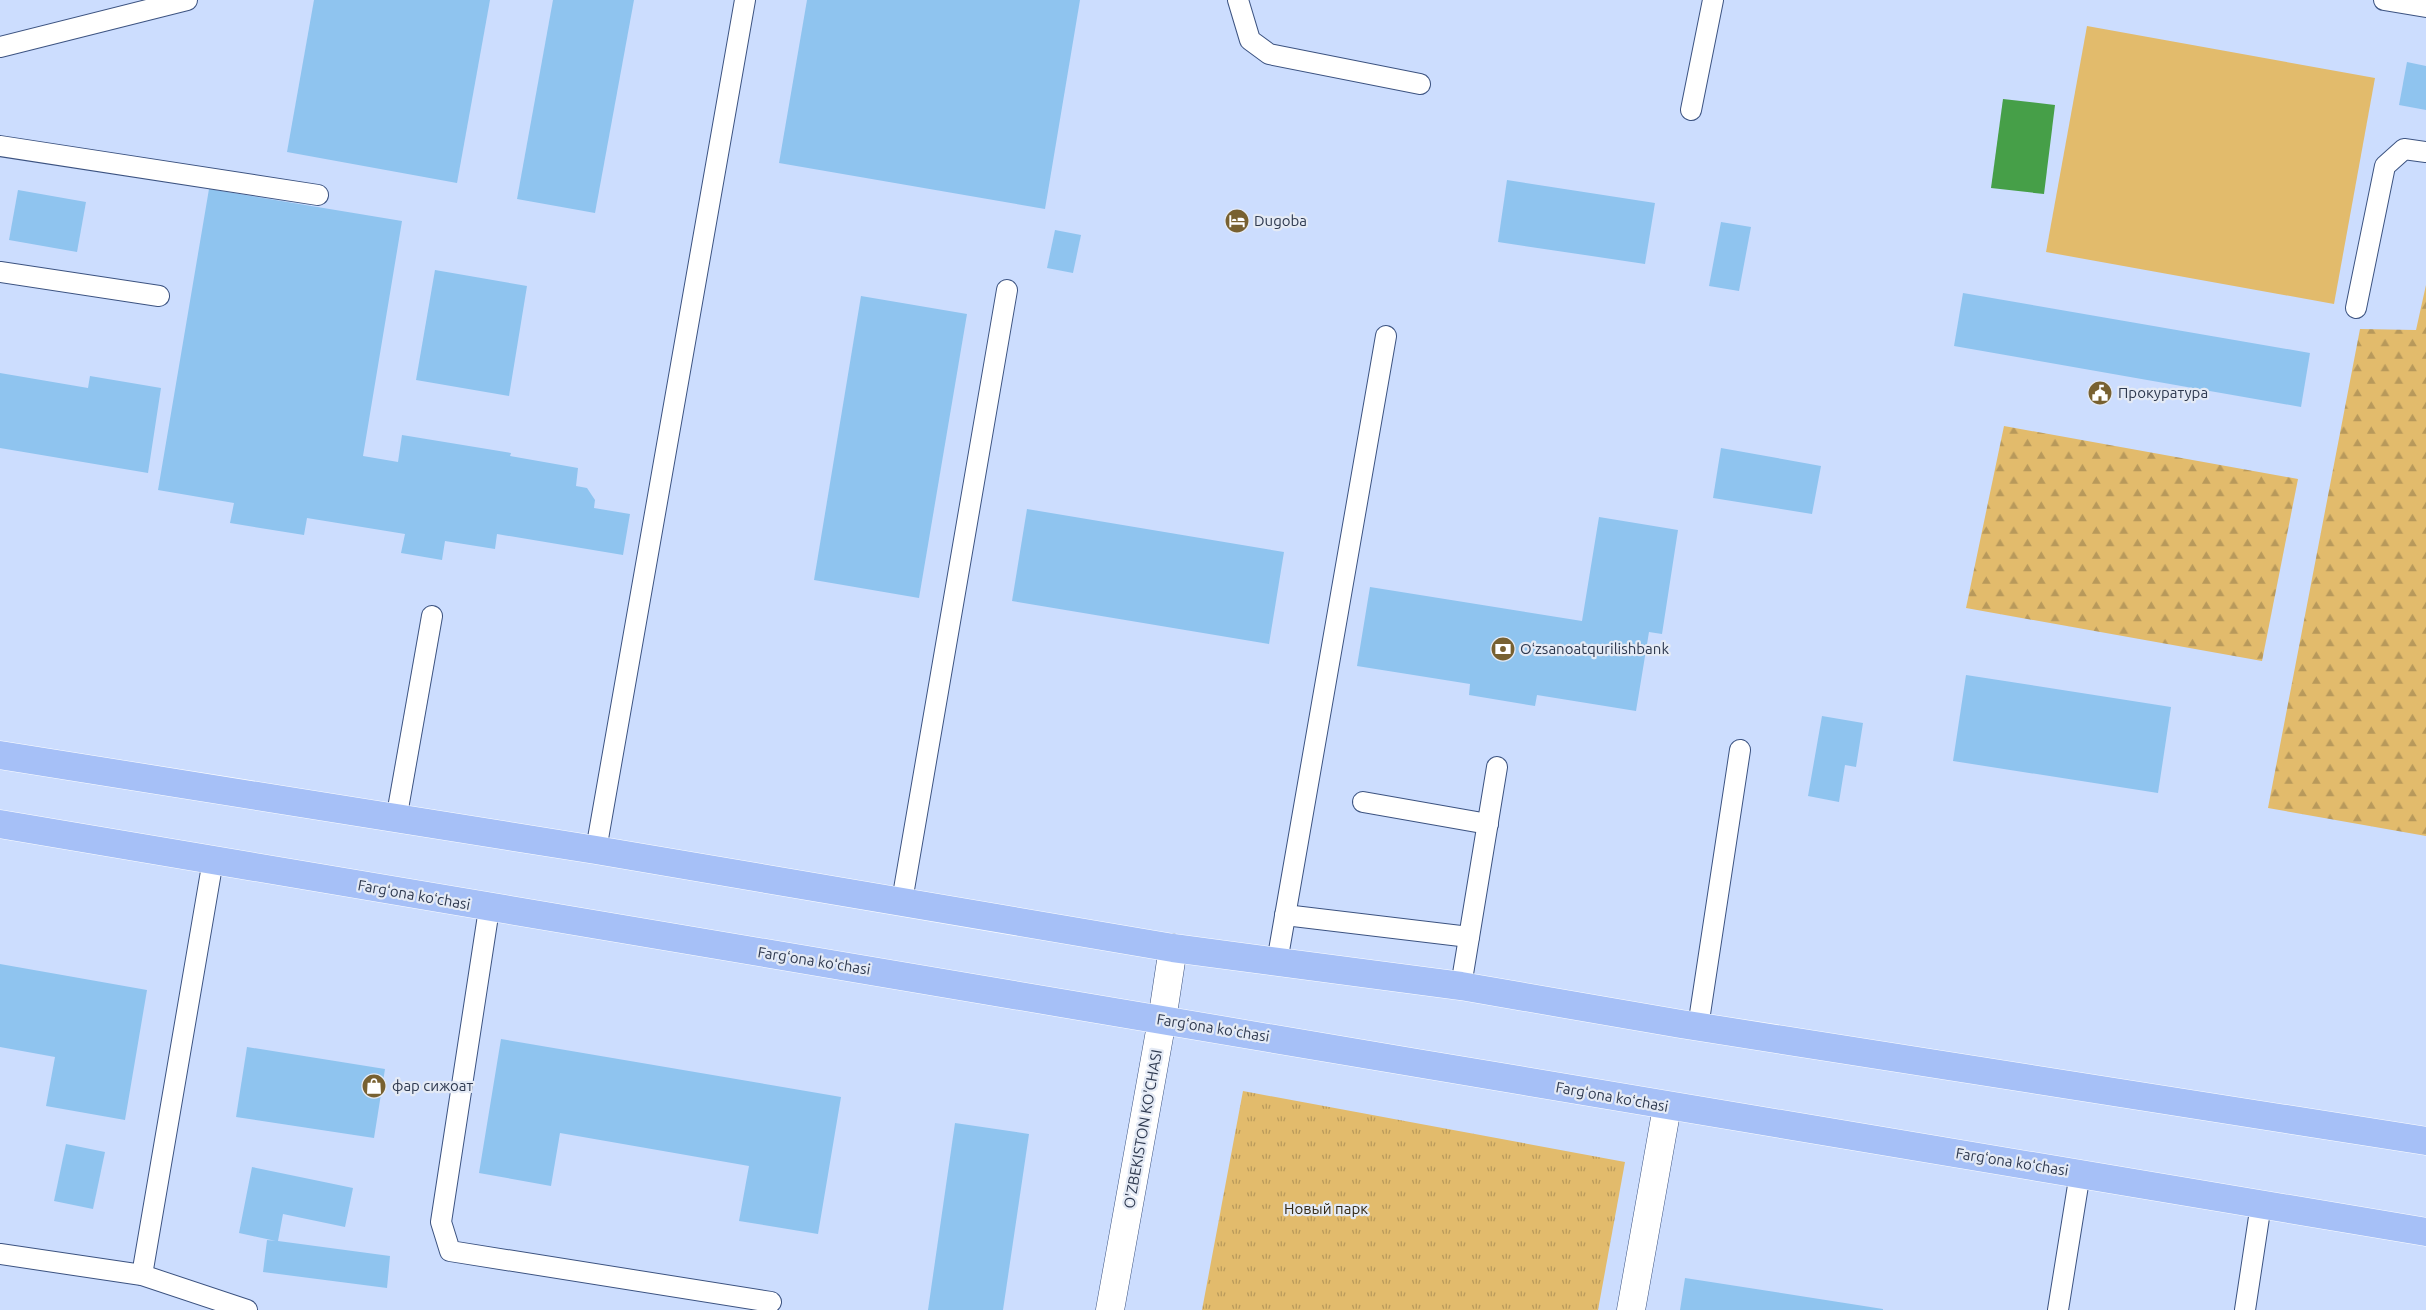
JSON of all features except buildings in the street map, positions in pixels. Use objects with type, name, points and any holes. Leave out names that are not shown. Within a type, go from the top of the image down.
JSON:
[{"type":"main road","points":[[0,755],[396,820],[596,850],[1172,948],[1461,986],[1698,1027],[2426,1141]]},
{"type":"main road","name":"Fargʻona koʻchasi","points":[[0,824],[490,909],[1162,1020],[1667,1107],[2080,1173],[2426,1232]]},
{"type":"street","name":"O'ZBEKISTON KO'CHASI","points":[[1110,1310],[1162,1020],[1172,948]]},
{"type":"street","points":[[1631,1310],[1667,1107]]},
{"type":"lane","points":[[0,47],[187,0]]},
{"type":"lane","points":[[596,850],[745,0]]},
{"type":"lane","points":[[1238,0],[1250,40],[1268,54],[1420,84]]},
{"type":"lane","points":[[1691,110],[1714,0]]},
{"type":"lane","points":[[2384,0],[2426,7]]},
{"type":"lane","points":[[0,146],[318,195]]},
{"type":"lane","points":[[2356,308],[2385,166],[2404,149],[2426,152]]},
{"type":"lane","points":[[0,272],[159,296]]},
{"type":"lane","points":[[902,901],[1007,290]]},
{"type":"lane","points":[[1276,962],[1386,336]]},
{"type":"lane","points":[[396,820],[432,616]]},
{"type":"lane","points":[[1698,1027],[1740,750]]},
{"type":"lane","points":[[1461,986],[1497,767]]},
{"type":"lane","points":[[1363,802],[1488,824]]},
{"type":"lane","points":[[142,1275],[213,860]]},
{"type":"lane","points":[[490,909],[441,1222],[450,1251],[770,1302]]},
{"type":"lane","points":[[1285,915],[1469,937]]},
{"type":"lane","points":[[2058,1310],[2080,1173]]},
{"type":"lane","points":[[2244,1310],[2261,1204]]},
{"type":"lane","points":[[0,1254],[142,1275],[248,1310]]},
{"type":"green space","points":[[2087,26],[2375,78],[2334,304],[2046,252]]},
{"type":"green space","points":[[2426,285],[2426,836],[2268,808],[2360,329],[2416,330]]},
{"type":"green space","points":[[2004,426],[2298,479],[2262,661],[1966,608]]},
{"type":"green space","name":"Новый парк","points":[[1243,1091],[1625,1162],[1598,1310],[1202,1310]]},
{"type":"shaded area","points":[[2003,99],[2055,105],[2044,194],[1991,188]]},
{"type":"place","name":"Dugoba","points":[[1237,221]]},
{"type":"place","name":"Прокуратура","points":[[2100,393]]},
{"type":"place","name":"Oʻzsanoatqurilishbank","points":[[1503,649]]},
{"type":"place","name":"фар сижоат","points":[[374,1086]]}]
